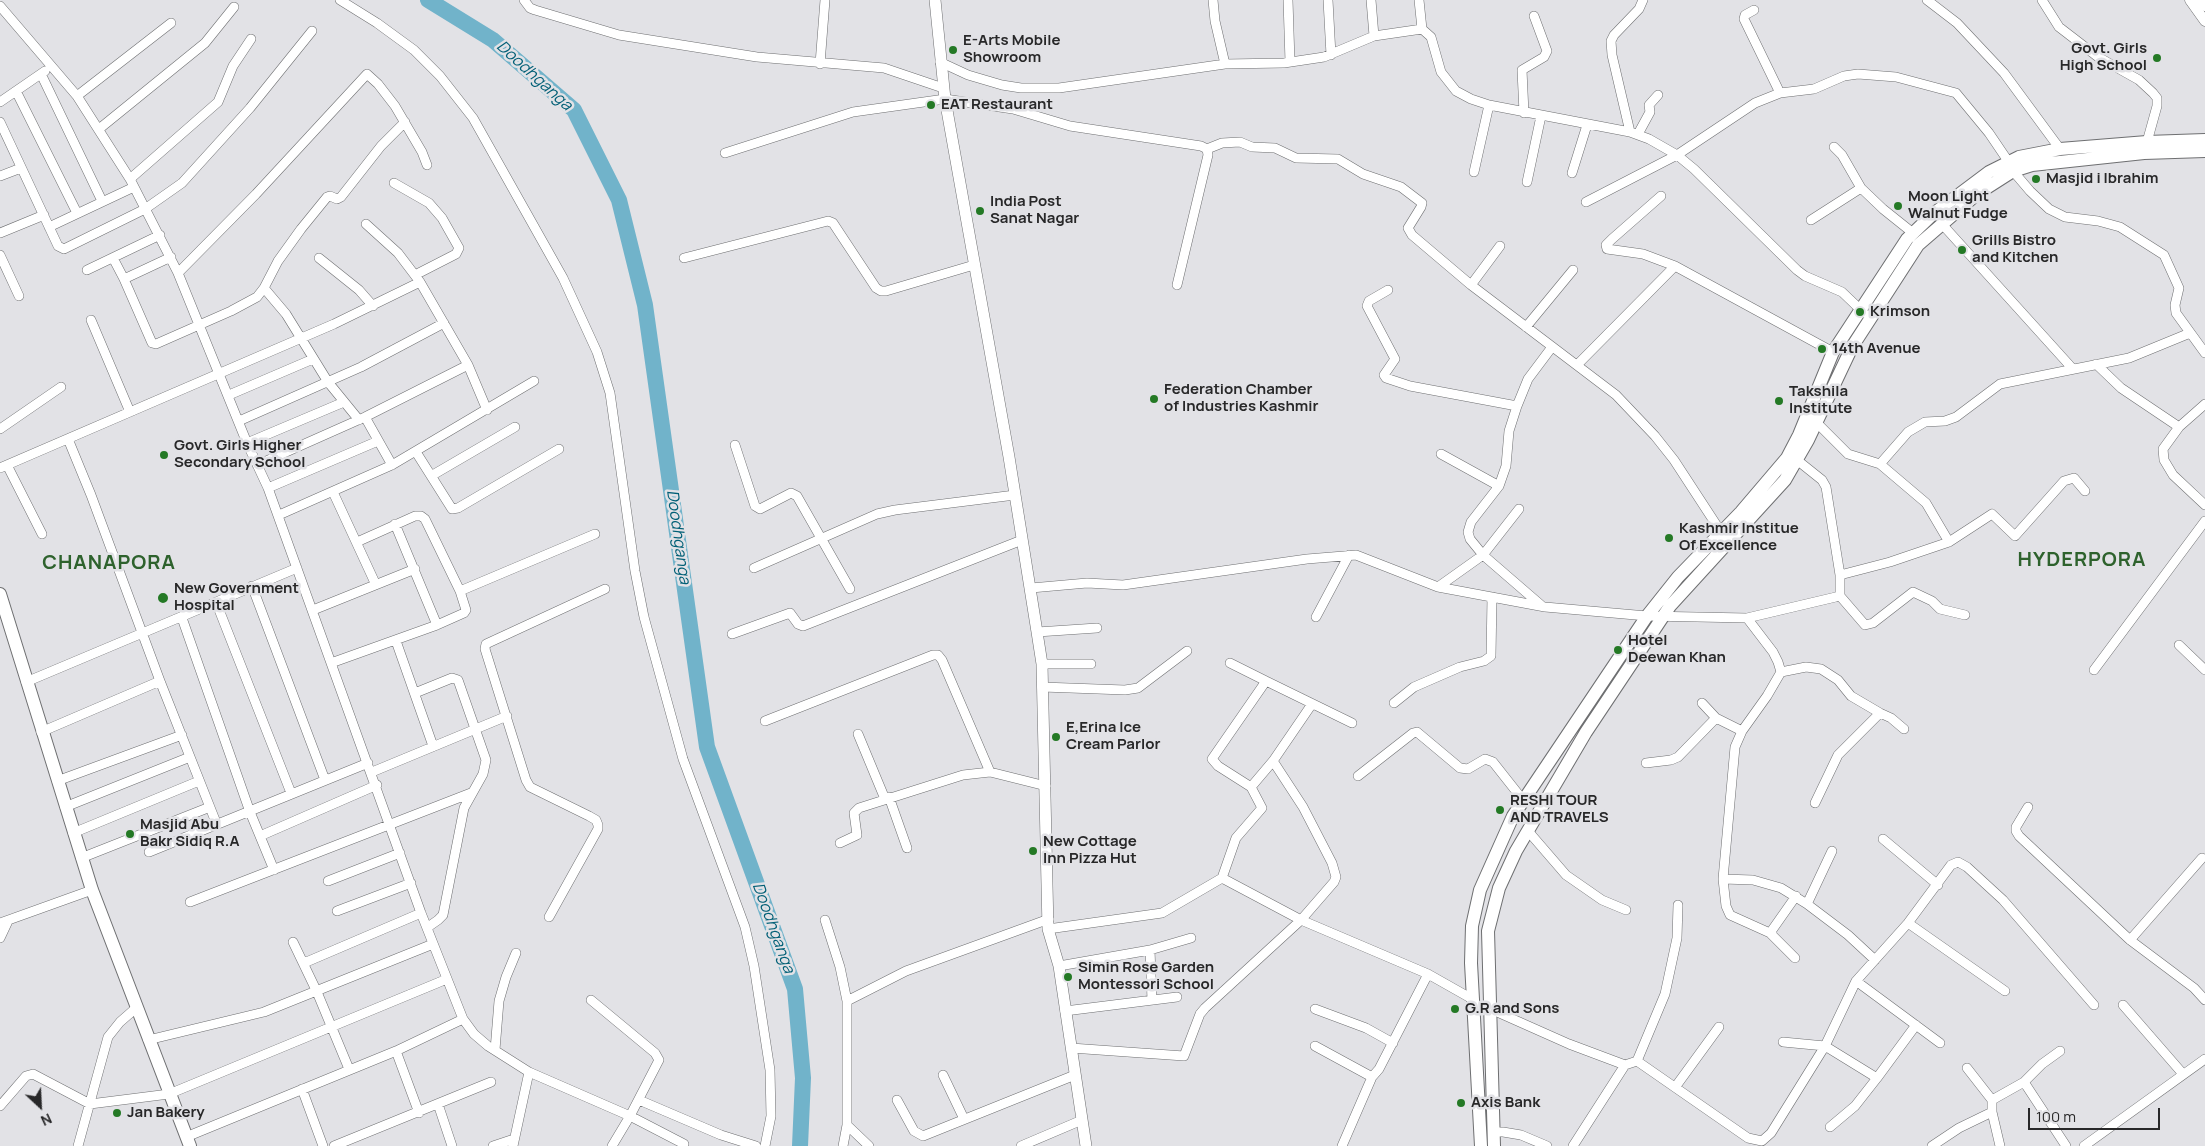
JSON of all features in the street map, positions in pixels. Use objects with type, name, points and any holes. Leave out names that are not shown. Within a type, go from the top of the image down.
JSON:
[{"type":"highway","points":[[2202,0],[2205,4]]},
{"type":"main road","points":[[935,0],[944,94],[1031,588],[1042,664],[1048,924],[1059,966],[1086,1146]]},
{"type":"main road","points":[[1481,1146],[1471,963],[1472,926],[1480,890],[1513,816],[1647,616],[1678,577],[1746,506],[1787,458],[1799,435],[1833,352],[1918,245],[2011,166],[2019,156],[2060,149],[2147,142],[2204,142]]},
{"type":"main road","points":[[1494,1146],[1488,1008],[1488,931],[1499,888],[1528,831],[1586,732],[1670,606],[1785,480],[1816,422],[1865,314],[1913,232],[1989,172],[2011,166],[2098,157],[2204,142]]},
{"type":"main road","points":[[0,595],[41,732],[92,890],[188,1141]]},
{"type":"street","points":[[340,0],[377,23],[414,50],[440,76],[473,118],[564,278],[597,352],[610,393],[635,571],[644,617],[683,758],[745,927],[754,966],[770,1070],[771,1116],[765,1146]]},
{"type":"street","points":[[524,0],[530,8],[535,10],[619,35],[757,57],[820,64],[884,68],[944,94],[1013,109],[1070,126],[1201,146],[1206,149],[1208,155],[1177,285]]},
{"type":"street","points":[[820,64],[825,0]]},
{"type":"street","points":[[1213,0],[1215,20],[1225,64]]},
{"type":"street","points":[[1288,0],[1290,62]]},
{"type":"street","points":[[1328,0],[1331,55]]},
{"type":"street","points":[[1371,0],[1374,36]]},
{"type":"street","points":[[1419,0],[1422,29]]},
{"type":"street","points":[[1634,133],[1612,55],[1611,41],[1614,35],[1639,10],[1643,0]]},
{"type":"street","points":[[1927,0],[1957,23],[1992,60],[2060,149]]},
{"type":"street","points":[[2042,0],[2060,27],[2098,57],[2139,80],[2157,98],[2157,106],[2147,142]]},
{"type":"street","points":[[2190,0],[2205,21]]},
{"type":"street","points":[[0,6],[77,96],[132,183],[171,257],[220,372],[247,443],[279,515],[331,663],[377,785],[410,883],[463,1019],[474,1034],[529,1072],[630,1116],[684,1144]]},
{"type":"street","points":[[99,129],[205,43],[234,7]]},
{"type":"street","points":[[1754,10],[1745,14],[1744,19],[1780,94]]},
{"type":"street","points":[[1524,113],[1522,70],[1544,57],[1547,51],[1534,16]]},
{"type":"street","points":[[77,96],[170,23]]},
{"type":"street","points":[[940,62],[984,81],[1039,89],[1108,83],[1225,64],[1290,62],[1331,55],[1374,36],[1422,29],[1431,36],[1436,61],[1448,82],[1464,96],[1488,105],[1524,113],[1634,133],[1677,155],[1797,270],[1805,276],[1842,292],[1865,314]]},
{"type":"street","points":[[0,122],[58,246],[64,249],[145,209],[182,183],[256,101],[312,31]]},
{"type":"street","points":[[50,228],[102,202],[132,183],[152,162],[218,102],[233,66],[251,39]]},
{"type":"street","points":[[0,102],[51,66]]},
{"type":"street","points":[[41,74],[102,202]]},
{"type":"street","points":[[1586,202],[1677,155],[1754,103],[1780,94],[1814,89],[1844,76],[1871,74],[1896,77],[1951,91],[1959,97],[1971,114],[1989,133],[2030,192],[2049,209],[2065,216],[2098,221],[2120,227],[2164,255],[2179,288],[2175,308],[2190,334],[2205,353]]},
{"type":"street","points":[[178,273],[256,194],[363,76],[369,75],[378,84],[405,122],[427,165]]},
{"type":"street","points":[[16,91],[77,213]]},
{"type":"street","points":[[725,153],[824,120],[944,94]]},
{"type":"street","points":[[1634,133],[1650,112],[1649,105],[1658,94]]},
{"type":"street","points":[[1474,172],[1488,105]]},
{"type":"street","points":[[1527,182],[1542,116]]},
{"type":"street","points":[[113,258],[152,343],[245,304],[256,297],[264,288],[290,245],[327,197],[330,196],[336,199],[341,197],[381,146],[405,122]]},
{"type":"street","points":[[1572,173],[1587,125]]},
{"type":"street","points":[[1206,149],[1222,143],[1235,142],[1260,149],[1275,148],[1296,158],[1338,159],[1363,174],[1401,187],[1422,203],[1421,208],[1408,228],[1410,233],[1471,285],[1616,395],[1655,436],[1674,460],[1720,532]]},
{"type":"street","points":[[1834,147],[1842,155],[1861,188],[1883,209],[1913,232]]},
{"type":"street","points":[[0,176],[21,168]]},
{"type":"street","points":[[42,534],[4,467],[373,306],[456,254],[459,248],[442,218],[429,204],[394,184]]},
{"type":"street","points":[[1811,220],[1861,188]]},
{"type":"street","points":[[1661,196],[1612,239],[1606,247],[1611,251],[1644,254],[1675,266],[1833,352]]},
{"type":"street","points":[[0,233],[44,215]]},
{"type":"street","points":[[684,258],[828,221],[833,223],[876,288],[880,291],[886,292],[974,265]]},
{"type":"street","points":[[366,224],[398,254],[418,278],[468,365],[488,410]]},
{"type":"street","points":[[1941,224],[2072,368]]},
{"type":"street","points":[[87,270],[160,235]]},
{"type":"street","points":[[1471,285],[1500,246]]},
{"type":"street","points":[[0,255],[20,296]]},
{"type":"street","points":[[124,279],[171,257]]},
{"type":"street","points":[[319,258],[354,285],[373,306]]},
{"type":"street","points":[[1577,365],[1675,266]]},
{"type":"street","points":[[1526,327],[1574,270]]},
{"type":"street","points":[[264,288],[286,314],[328,382],[344,402],[362,418],[392,465]]},
{"type":"street","points":[[1388,290],[1369,301],[1367,306],[1396,359],[1384,375],[1386,378],[1410,386],[1517,406]]},
{"type":"street","points":[[91,320],[130,412]]},
{"type":"street","points":[[239,421],[361,367],[444,323]]},
{"type":"street","points":[[1880,464],[1908,432],[1925,422],[1945,421],[1956,417],[2000,384],[2129,358],[2190,334]]},
{"type":"street","points":[[1544,607],[1483,555],[1470,539],[1468,527],[1499,486],[1506,466],[1510,431],[1517,406],[1528,379],[1552,347]]},
{"type":"street","points":[[228,395],[313,359]]},
{"type":"street","points":[[2096,364],[2121,388],[2179,428]]},
{"type":"street","points":[[257,465],[362,418],[468,365]]},
{"type":"street","points":[[279,515],[392,465],[488,410],[534,381]]},
{"type":"street","points":[[0,429],[61,387]]},
{"type":"street","points":[[247,443],[344,402]]},
{"type":"street","points":[[2205,404],[2179,428],[2163,449],[2164,460],[2173,475],[2205,505]]},
{"type":"street","points":[[1816,422],[1848,454],[1880,464],[1926,503],[1949,542]]},
{"type":"street","points":[[431,476],[515,427]]},
{"type":"street","points":[[68,439],[217,825]]},
{"type":"street","points":[[268,488],[378,441]]},
{"type":"street","points":[[735,445],[758,509],[791,493],[794,494],[850,589]]},
{"type":"street","points":[[416,452],[449,507],[458,508],[559,449]]},
{"type":"street","points":[[1441,454],[1499,486]]},
{"type":"street","points":[[1797,460],[1822,480],[1826,487],[1840,576],[1840,596],[1865,625],[1873,623],[1913,592],[1932,601],[1940,609],[1965,616]]},
{"type":"street","points":[[1840,576],[1890,562],[1949,542],[1992,514],[2015,536],[2064,481],[2074,478],[2085,491]]},
{"type":"street","points":[[333,492],[376,585]]},
{"type":"street","points":[[754,568],[877,514],[895,510],[1015,495]]},
{"type":"street","points":[[1438,587],[1483,555],[1519,509]]},
{"type":"street","points":[[331,663],[437,625],[464,613],[466,606],[425,519],[421,516],[415,516],[395,524],[356,542]]},
{"type":"street","points":[[2094,670],[2205,520]]},
{"type":"street","points":[[395,524],[437,625]]},
{"type":"street","points":[[460,592],[595,534]]},
{"type":"street","points":[[732,634],[790,613],[798,624],[803,626],[1022,540]]},
{"type":"street","points":[[1031,588],[1087,583],[1123,585],[1306,559],[1349,555],[1368,558],[1438,587],[1544,607],[1647,616],[1747,618],[1840,596]]},
{"type":"street","points":[[1316,617],[1349,555]]},
{"type":"street","points":[[26,682],[298,568]]},
{"type":"street","points":[[313,610],[415,569]]},
{"type":"street","points":[[252,586],[325,780]]},
{"type":"street","points":[[549,918],[598,829],[598,824],[596,820],[589,816],[530,787],[526,780],[485,649],[486,644],[605,589]]},
{"type":"street","points":[[1394,703],[1414,687],[1460,667],[1484,661],[1491,656],[1492,597]]},
{"type":"street","points":[[216,602],[291,793]]},
{"type":"street","points":[[182,618],[250,812],[274,870]]},
{"type":"street","points":[[1747,618],[1773,652],[1780,672],[1767,696],[1742,731],[1735,747],[1723,880],[1726,906],[1730,915],[1770,934],[1795,958]]},
{"type":"street","points":[[1037,632],[1096,628]]},
{"type":"street","points":[[396,641],[433,746]]},
{"type":"street","points":[[2179,645],[2205,670]]},
{"type":"street","points":[[1042,687],[1125,690],[1138,688],[1187,651]]},
{"type":"street","points":[[765,721],[933,655],[938,655],[942,660],[990,772]]},
{"type":"street","points":[[1230,663],[1352,723]]},
{"type":"street","points":[[1042,664],[1091,664]]},
{"type":"street","points":[[1780,672],[1806,667],[1821,669],[1838,680],[1851,696],[1891,718],[1904,729]]},
{"type":"street","points":[[415,692],[455,677],[458,680],[486,760],[483,774],[464,808],[443,915],[428,927]]},
{"type":"street","points":[[41,732],[160,681]]},
{"type":"street","points":[[847,1001],[906,971],[1048,924],[1162,913],[1222,878],[1236,838],[1262,808],[1251,787],[1218,766],[1212,760],[1266,681]]},
{"type":"street","points":[[1702,703],[1716,718],[1742,731]]},
{"type":"street","points":[[1251,787],[1273,761],[1312,704]]},
{"type":"street","points":[[1815,802],[1838,755],[1880,713]]},
{"type":"street","points":[[149,852],[325,780],[433,746],[506,716]]},
{"type":"street","points":[[1646,764],[1678,757],[1716,718]]},
{"type":"street","points":[[1358,776],[1413,733],[1417,732],[1460,768],[1468,769],[1485,759],[1493,762],[1523,800]]},
{"type":"street","points":[[858,734],[907,848]]},
{"type":"street","points":[[57,781],[182,735]]},
{"type":"street","points":[[65,807],[190,757]]},
{"type":"street","points":[[1071,1048],[1184,1056],[1200,1014],[1205,1008],[1301,920],[1330,888],[1336,877],[1332,863],[1303,807],[1273,761]]},
{"type":"street","points":[[840,843],[857,835],[854,812],[856,810],[887,798],[963,776],[990,772],[1046,786]]},
{"type":"street","points":[[73,833],[200,781]]},
{"type":"street","points":[[260,836],[377,785]]},
{"type":"street","points":[[190,902],[471,793]]},
{"type":"street","points":[[81,858],[210,807]]},
{"type":"street","points":[[2028,807],[2016,828],[2019,836],[2130,940],[2194,988],[2205,1000]]},
{"type":"street","points":[[1528,831],[1566,875],[1602,900],[1626,910]]},
{"type":"street","points":[[1883,839],[1938,885]]},
{"type":"street","points":[[1808,904],[1832,851]]},
{"type":"street","points":[[328,881],[400,853]]},
{"type":"street","points":[[2130,940],[2202,858]]},
{"type":"street","points":[[1637,1061],[1676,1086],[1747,1142],[1762,1141],[1772,1133],[1825,1046],[1856,981],[1908,923],[1951,865],[1958,862],[1962,863],[2003,900],[2094,1005]]},
{"type":"street","points":[[1222,878],[1301,920],[1428,974],[1474,1000]]},
{"type":"street","points":[[1723,880],[1743,879],[1761,881],[1782,888],[1808,904],[1848,935],[1875,960]]},
{"type":"street","points":[[337,911],[410,883]]},
{"type":"street","points":[[0,938],[4,922],[92,890]]},
{"type":"street","points":[[1770,934],[1796,896]]},
{"type":"street","points":[[1488,1008],[1569,1044],[1625,1065],[1637,1061],[1671,976],[1677,938],[1678,905]]},
{"type":"street","points":[[304,963],[421,913]]},
{"type":"street","points":[[825,920],[840,967],[847,1001],[848,1125],[843,1146]]},
{"type":"street","points":[[1908,923],[2005,991]]},
{"type":"street","points":[[1059,966],[1150,950],[1191,938]]},
{"type":"street","points":[[293,942],[333,1028],[349,1069]]},
{"type":"street","points":[[148,1040],[256,1014],[317,992],[434,944]]},
{"type":"street","points":[[1150,950],[1152,1000]]},
{"type":"street","points":[[495,1050],[499,1001],[516,953]]},
{"type":"street","points":[[1342,1146],[1372,1077],[1380,1069],[1428,974]]},
{"type":"street","points":[[0,1106],[26,1076],[33,1074],[90,1104],[169,1094],[333,1028],[447,979]]},
{"type":"street","points":[[1856,981],[1940,1043]]},
{"type":"street","points":[[1066,1011],[1178,997]]},
{"type":"street","points":[[592,1000],[658,1057],[659,1060],[639,1100],[612,1146]]},
{"type":"street","points":[[2123,1005],[2183,1074]]},
{"type":"street","points":[[78,1146],[108,1037],[120,1022],[136,1008]]},
{"type":"street","points":[[1315,1009],[1366,1028],[1393,1043]]},
{"type":"street","points":[[188,1141],[302,1089],[396,1051],[463,1019]]},
{"type":"street","points":[[1830,1127],[1855,1106],[1916,1025]]},
{"type":"street","points":[[1676,1086],[1719,1027]]},
{"type":"street","points":[[1784,1042],[1825,1046],[1877,1078]]},
{"type":"street","points":[[1315,1046],[1372,1077]]},
{"type":"street","points":[[396,1051],[419,1113]]},
{"type":"street","points":[[1992,1100],[2024,1082],[2042,1064],[2060,1051]]},
{"type":"street","points":[[2084,1146],[2205,1059]]},
{"type":"street","points":[[1574,1146],[1625,1065]]},
{"type":"street","points":[[1967,1068],[1992,1100],[1992,1112],[2000,1146]]},
{"type":"street","points":[[494,1146],[514,1143],[529,1072]]},
{"type":"street","points":[[897,1100],[914,1132],[920,1136],[1075,1075]]},
{"type":"street","points":[[943,1076],[964,1119]]},
{"type":"street","points":[[334,1146],[419,1113],[491,1082]]},
{"type":"street","points":[[2024,1082],[2066,1146]]},
{"type":"street","points":[[302,1089],[323,1146]]},
{"type":"street","points":[[639,1100],[721,1135],[756,1146]]},
{"type":"street","points":[[438,1104],[452,1146]]},
{"type":"street","points":[[1932,1146],[1960,1128],[1992,1112]]},
{"type":"street","points":[[1021,1146],[1082,1120]]},
{"type":"street","points":[[848,1125],[869,1146]]},
{"type":"street","points":[[1493,1132],[1521,1135],[1547,1146]]},
{"type":"waterway","name":"Doodhganga","points":[[428,0],[493,40],[574,110],[619,200],[645,305],[707,747],[795,989],[803,1078],[800,1146]]},
{"type":"place","name":"E-Arts Mobile Showroom","points":[[953,50]]},
{"type":"place","name":"Govt. Girls High School","points":[[2157,58]]},
{"type":"place","name":"EAT Restaurant","points":[[931,105]]},
{"type":"place","name":"Masjid i Ibrahim","points":[[2036,179]]},
{"type":"place","name":"Moon Light Walnut Fudge","points":[[1898,206]]},
{"type":"place","name":"India Post Sanat Nagar","points":[[980,211]]},
{"type":"place","name":"Grills Bistro and Kitchen","points":[[1962,250]]},
{"type":"place","name":"Krimson","points":[[1860,312]]},
{"type":"place","name":"14th Avenue","points":[[1822,349]]},
{"type":"place","name":"Federation Chamber of Industries Kashmir","points":[[1154,399]]},
{"type":"place","name":"Takshila Institute","points":[[1779,401]]},
{"type":"place","name":"Govt. Girls Higher Secondary School","points":[[164,455]]},
{"type":"place","name":"Kashmir Institue Of Excellence","points":[[1669,538]]},
{"type":"place","name":"New Government Hospital","points":[[163,598]]},
{"type":"place","name":"Hotel Deewan Khan","points":[[1618,650]]},
{"type":"place","name":"E,Erina Ice Cream Parlor","points":[[1056,737]]},
{"type":"place","name":"RESHI TOUR AND TRAVELS","points":[[1500,810]]},
{"type":"place","name":"Masjid Abu Bakr Sidiq R.A","points":[[130,834]]},
{"type":"place","name":"New Cottage Inn Pizza Hut","points":[[1033,851]]},
{"type":"place","name":"Simin Rose Garden Montessori School","points":[[1068,977]]},
{"type":"place","name":"G.R and Sons","points":[[1455,1009]]},
{"type":"place","name":"Axis Bank","points":[[1461,1103]]},
{"type":"place","name":"Jan Bakery","points":[[117,1113]]},
{"type":"district","name":"HYDERPORA","points":[[2082,560]]},
{"type":"district","name":"CHANAPORA","points":[[109,563]]}]
